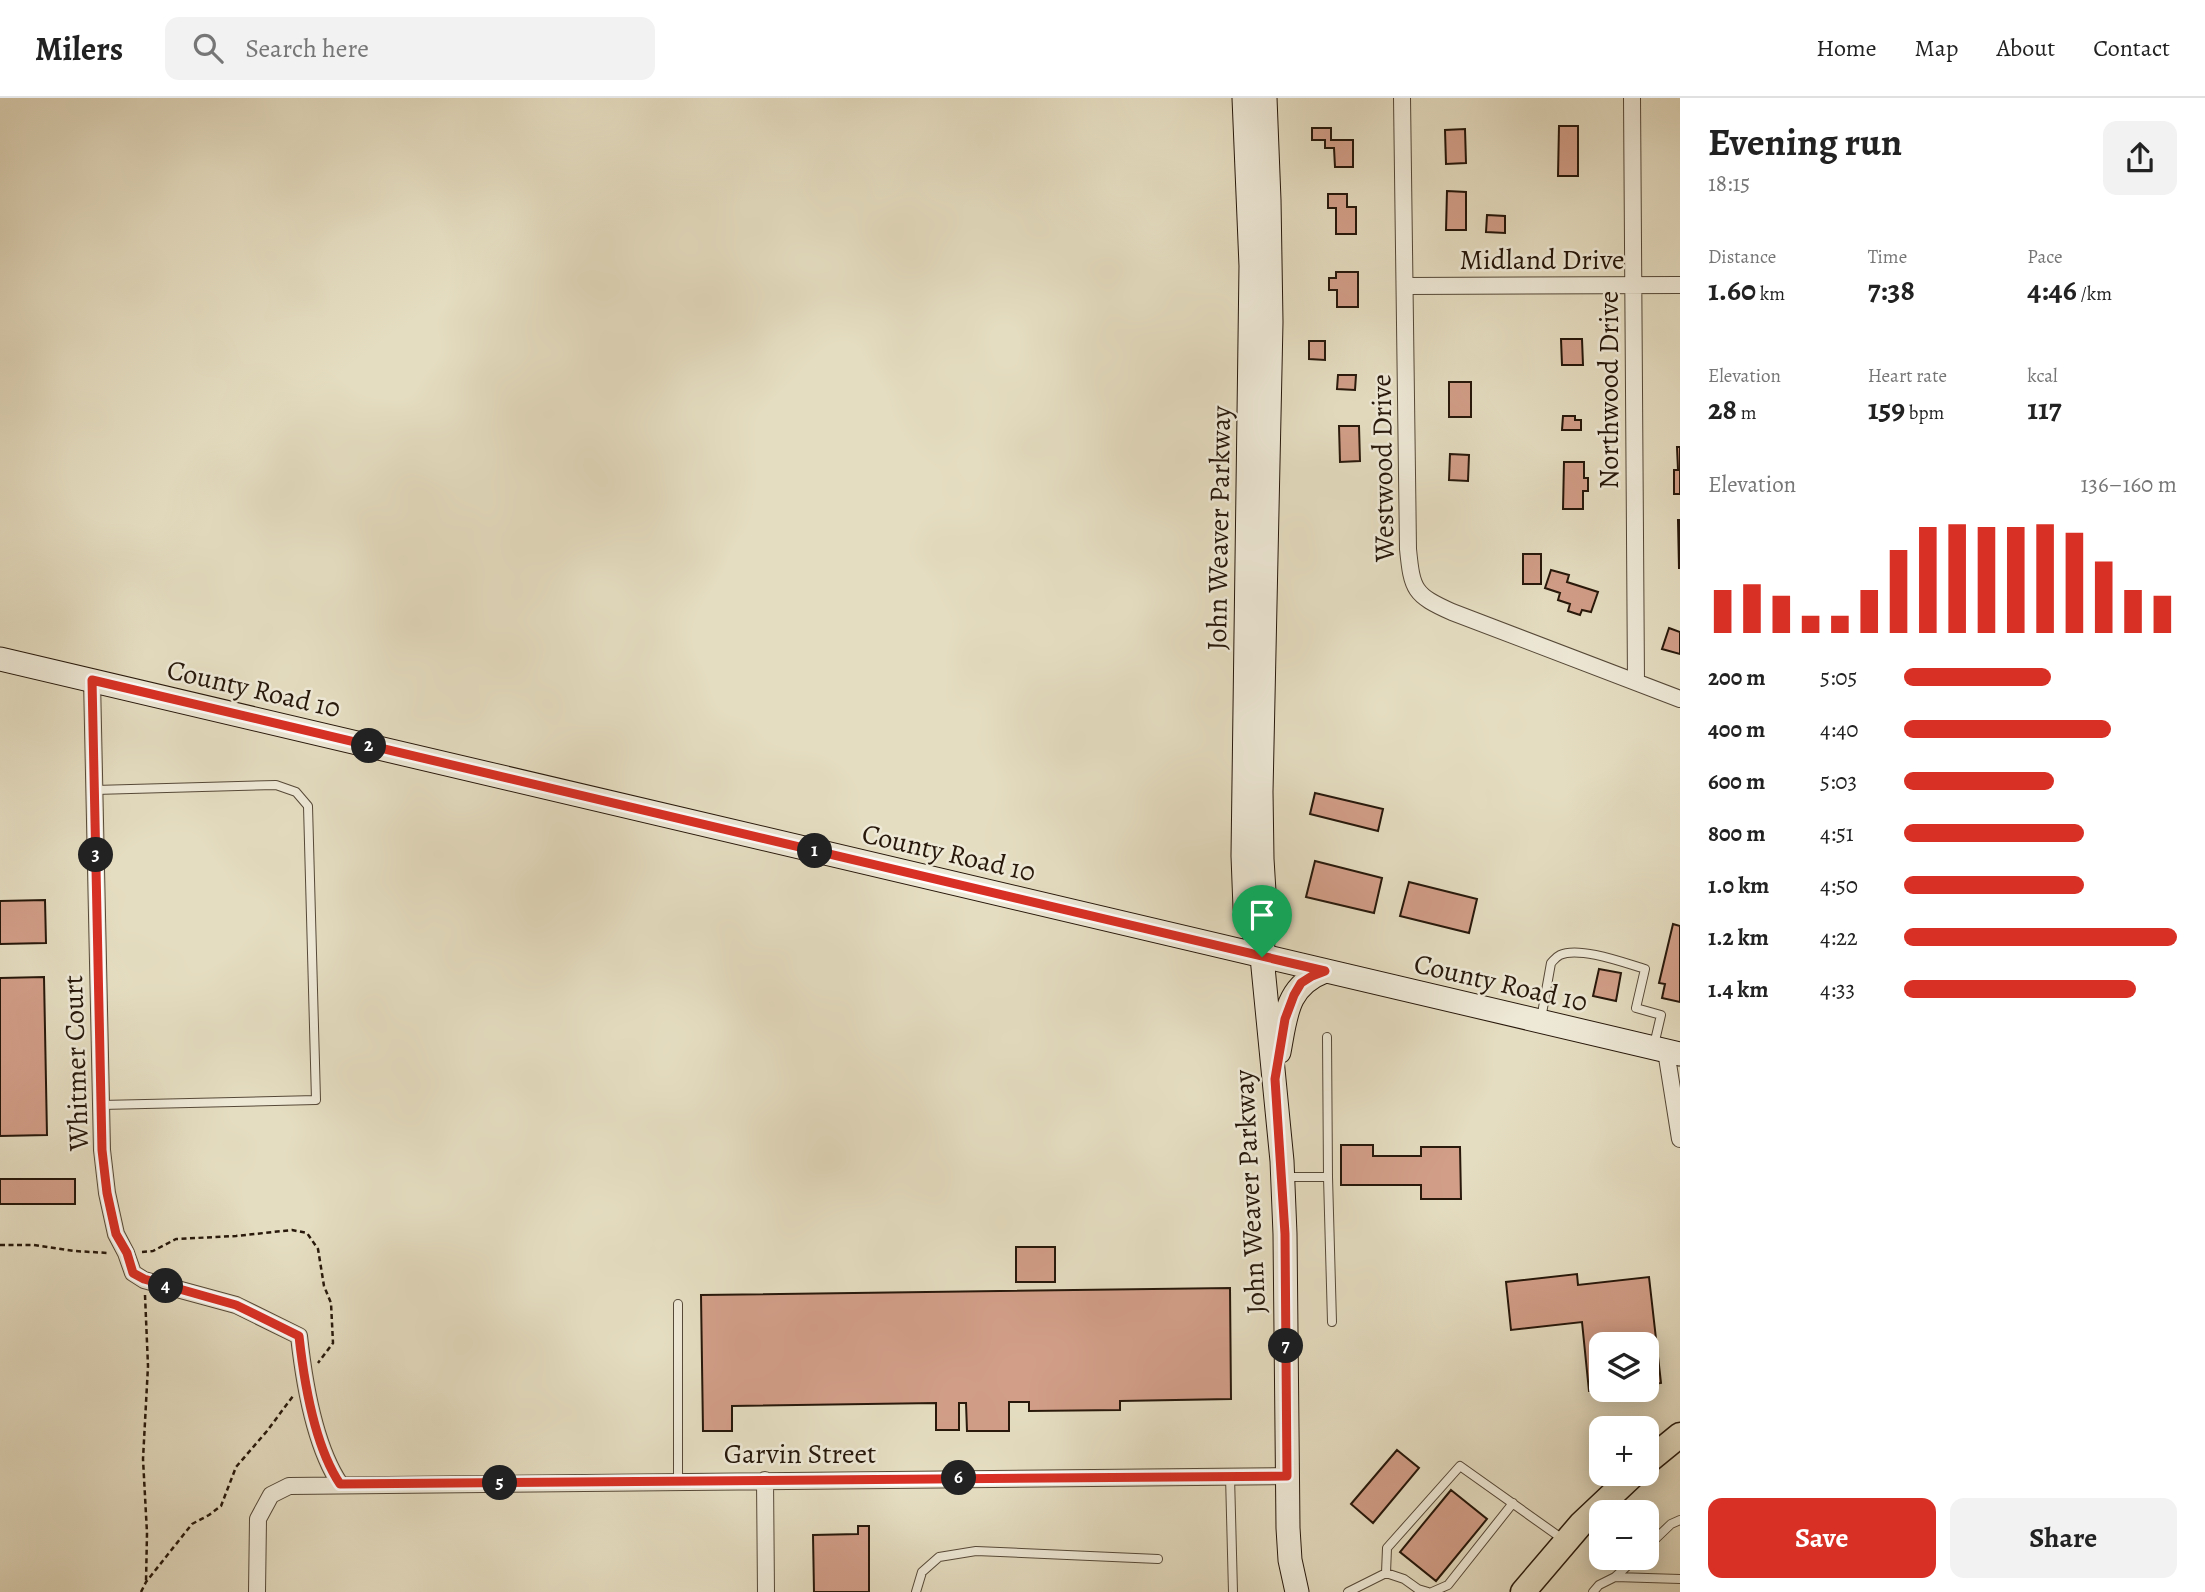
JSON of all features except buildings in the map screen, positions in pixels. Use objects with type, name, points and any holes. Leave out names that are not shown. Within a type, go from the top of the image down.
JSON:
[{"type":"main road","name":"John Weaver Parkway","points":[[1244,98],[1251,280],[1243,856],[1245,908],[1262,957]]},
{"type":"main road","name":"John Weaver Parkway","points":[[1265,98],[1271,323],[1261,792],[1265,908],[1262,957],[1282,1177],[1290,1560],[1297,1592]]},
{"type":"main road","name":"County Road 10","points":[[0,659],[1666,1051]]},
{"type":"main road","points":[[1275,1079],[1285,1019],[1294,995],[1301,983],[1325,971]]},
{"type":"main road","points":[[1659,1452],[1680,1435]]},
{"type":"main road","points":[[1523,1592],[1581,1524],[1621,1486]]},
{"type":"street","name":"Westwood Drive","points":[[1402,98],[1408,549],[1410,573],[1416,590],[1429,602],[1452,612],[1680,699]]},
{"type":"street","name":"Northwood Drive","points":[[1632,98],[1636,682]]},
{"type":"street","name":"Midland Drive","points":[[1405,286],[1680,285]]},
{"type":"street","name":"Whitmer Court","points":[[92,680],[102,1150],[107,1193],[116,1234],[127,1253],[133,1273],[144,1279]]},
{"type":"street","points":[[1666,1051],[1680,1139]]},
{"type":"street","points":[[144,1279],[236,1305],[299,1336],[317,1436],[340,1484]]},
{"type":"street","name":"Garvin Street","points":[[257,1592],[258,1519],[271,1495],[289,1486],[1287,1476]]},
{"type":"street","points":[[765,1480],[766,1592]]},
{"type":"lane","points":[[95,790],[276,785],[296,792],[308,806],[316,1100],[102,1105]]},
{"type":"lane","points":[[1541,1022],[1551,963],[1561,954],[1581,953],[1610,958],[1645,969],[1636,1008],[1661,1015],[1666,1051]]},
{"type":"lane","points":[[1327,1037],[1332,1322]]},
{"type":"lane","points":[[1282,1177],[1328,1177]]},
{"type":"lane","points":[[678,1304],[678,1481]]},
{"type":"lane","points":[[1386,1573],[1387,1548],[1460,1466],[1566,1541]]},
{"type":"lane","points":[[1230,1476],[1233,1592]]},
{"type":"lane","points":[[1348,1592],[1386,1573],[1430,1592],[1448,1585],[1513,1503]]},
{"type":"lane","points":[[1659,1536],[1671,1524],[1680,1520]]},
{"type":"lane","points":[[916,1592],[922,1572],[939,1557],[976,1551],[1158,1559]]},
{"type":"lane","points":[[1592,1592],[1623,1570]]},
{"type":"lane","points":[[1615,1577],[1680,1579]]},
{"type":"path","points":[[0,1245],[34,1245],[74,1251],[127,1253],[153,1251],[176,1239],[292,1230],[307,1233],[318,1249],[324,1286],[331,1303],[333,1343],[267,1431],[236,1467],[221,1506],[192,1524],[141,1592]]},
{"type":"path","points":[[144,1279],[148,1366],[144,1459],[146,1582]]},
{"type":"route","points":[[92,680],[1067,911],[1262,957],[1325,971],[1301,983],[1294,995],[1285,1019],[1275,1079],[1285,1234],[1287,1476],[340,1484],[317,1436],[299,1336],[236,1305],[176,1289],[133,1273],[127,1253],[116,1234],[107,1193],[102,1150],[92,680]]}]
